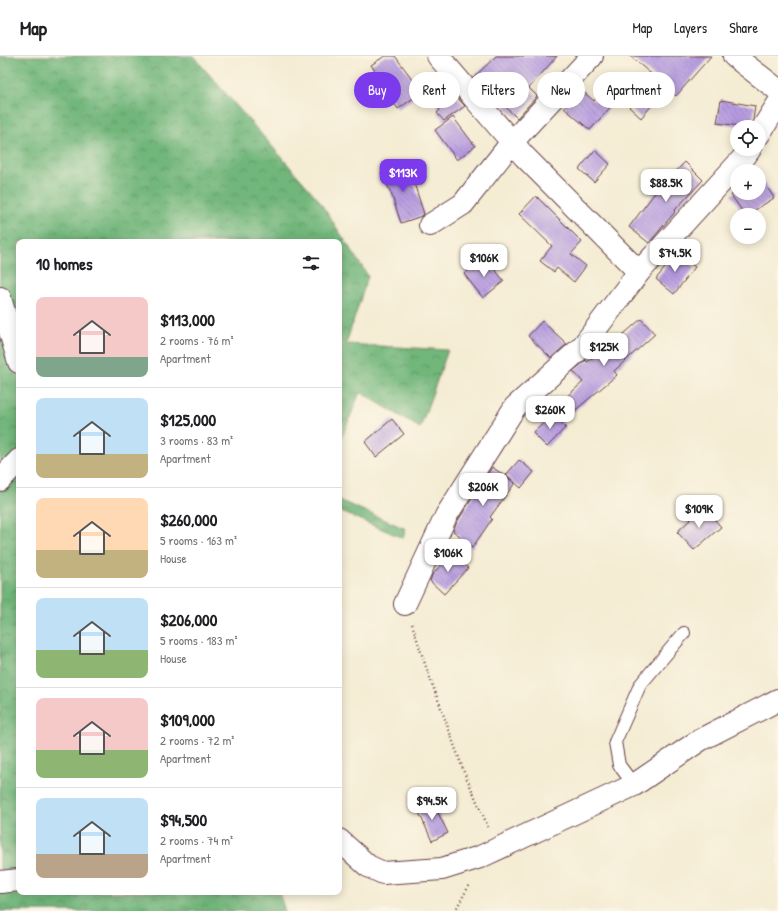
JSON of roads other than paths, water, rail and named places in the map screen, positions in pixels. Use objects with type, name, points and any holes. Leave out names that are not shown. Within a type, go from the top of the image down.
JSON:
[{"type":"street","points":[[438,56],[524,156],[639,272]]},
{"type":"street","points":[[430,225],[463,204],[512,142],[592,56]]},
{"type":"street","points":[[734,56],[778,90]]},
{"type":"street","points":[[766,123],[778,104]]},
{"type":"street","points":[[405,604],[446,516],[515,407],[582,347],[639,272],[745,156]]},
{"type":"street","points":[[0,298],[16,352]]},
{"type":"street","points":[[0,480],[16,463]]},
{"type":"street","points":[[342,843],[368,866],[383,873],[442,869],[480,857],[634,785],[700,740],[778,700]]},
{"type":"street","points":[[0,882],[16,880]]},
{"type":"lane","points":[[634,785],[619,765],[615,742],[640,685],[684,633]]}]
